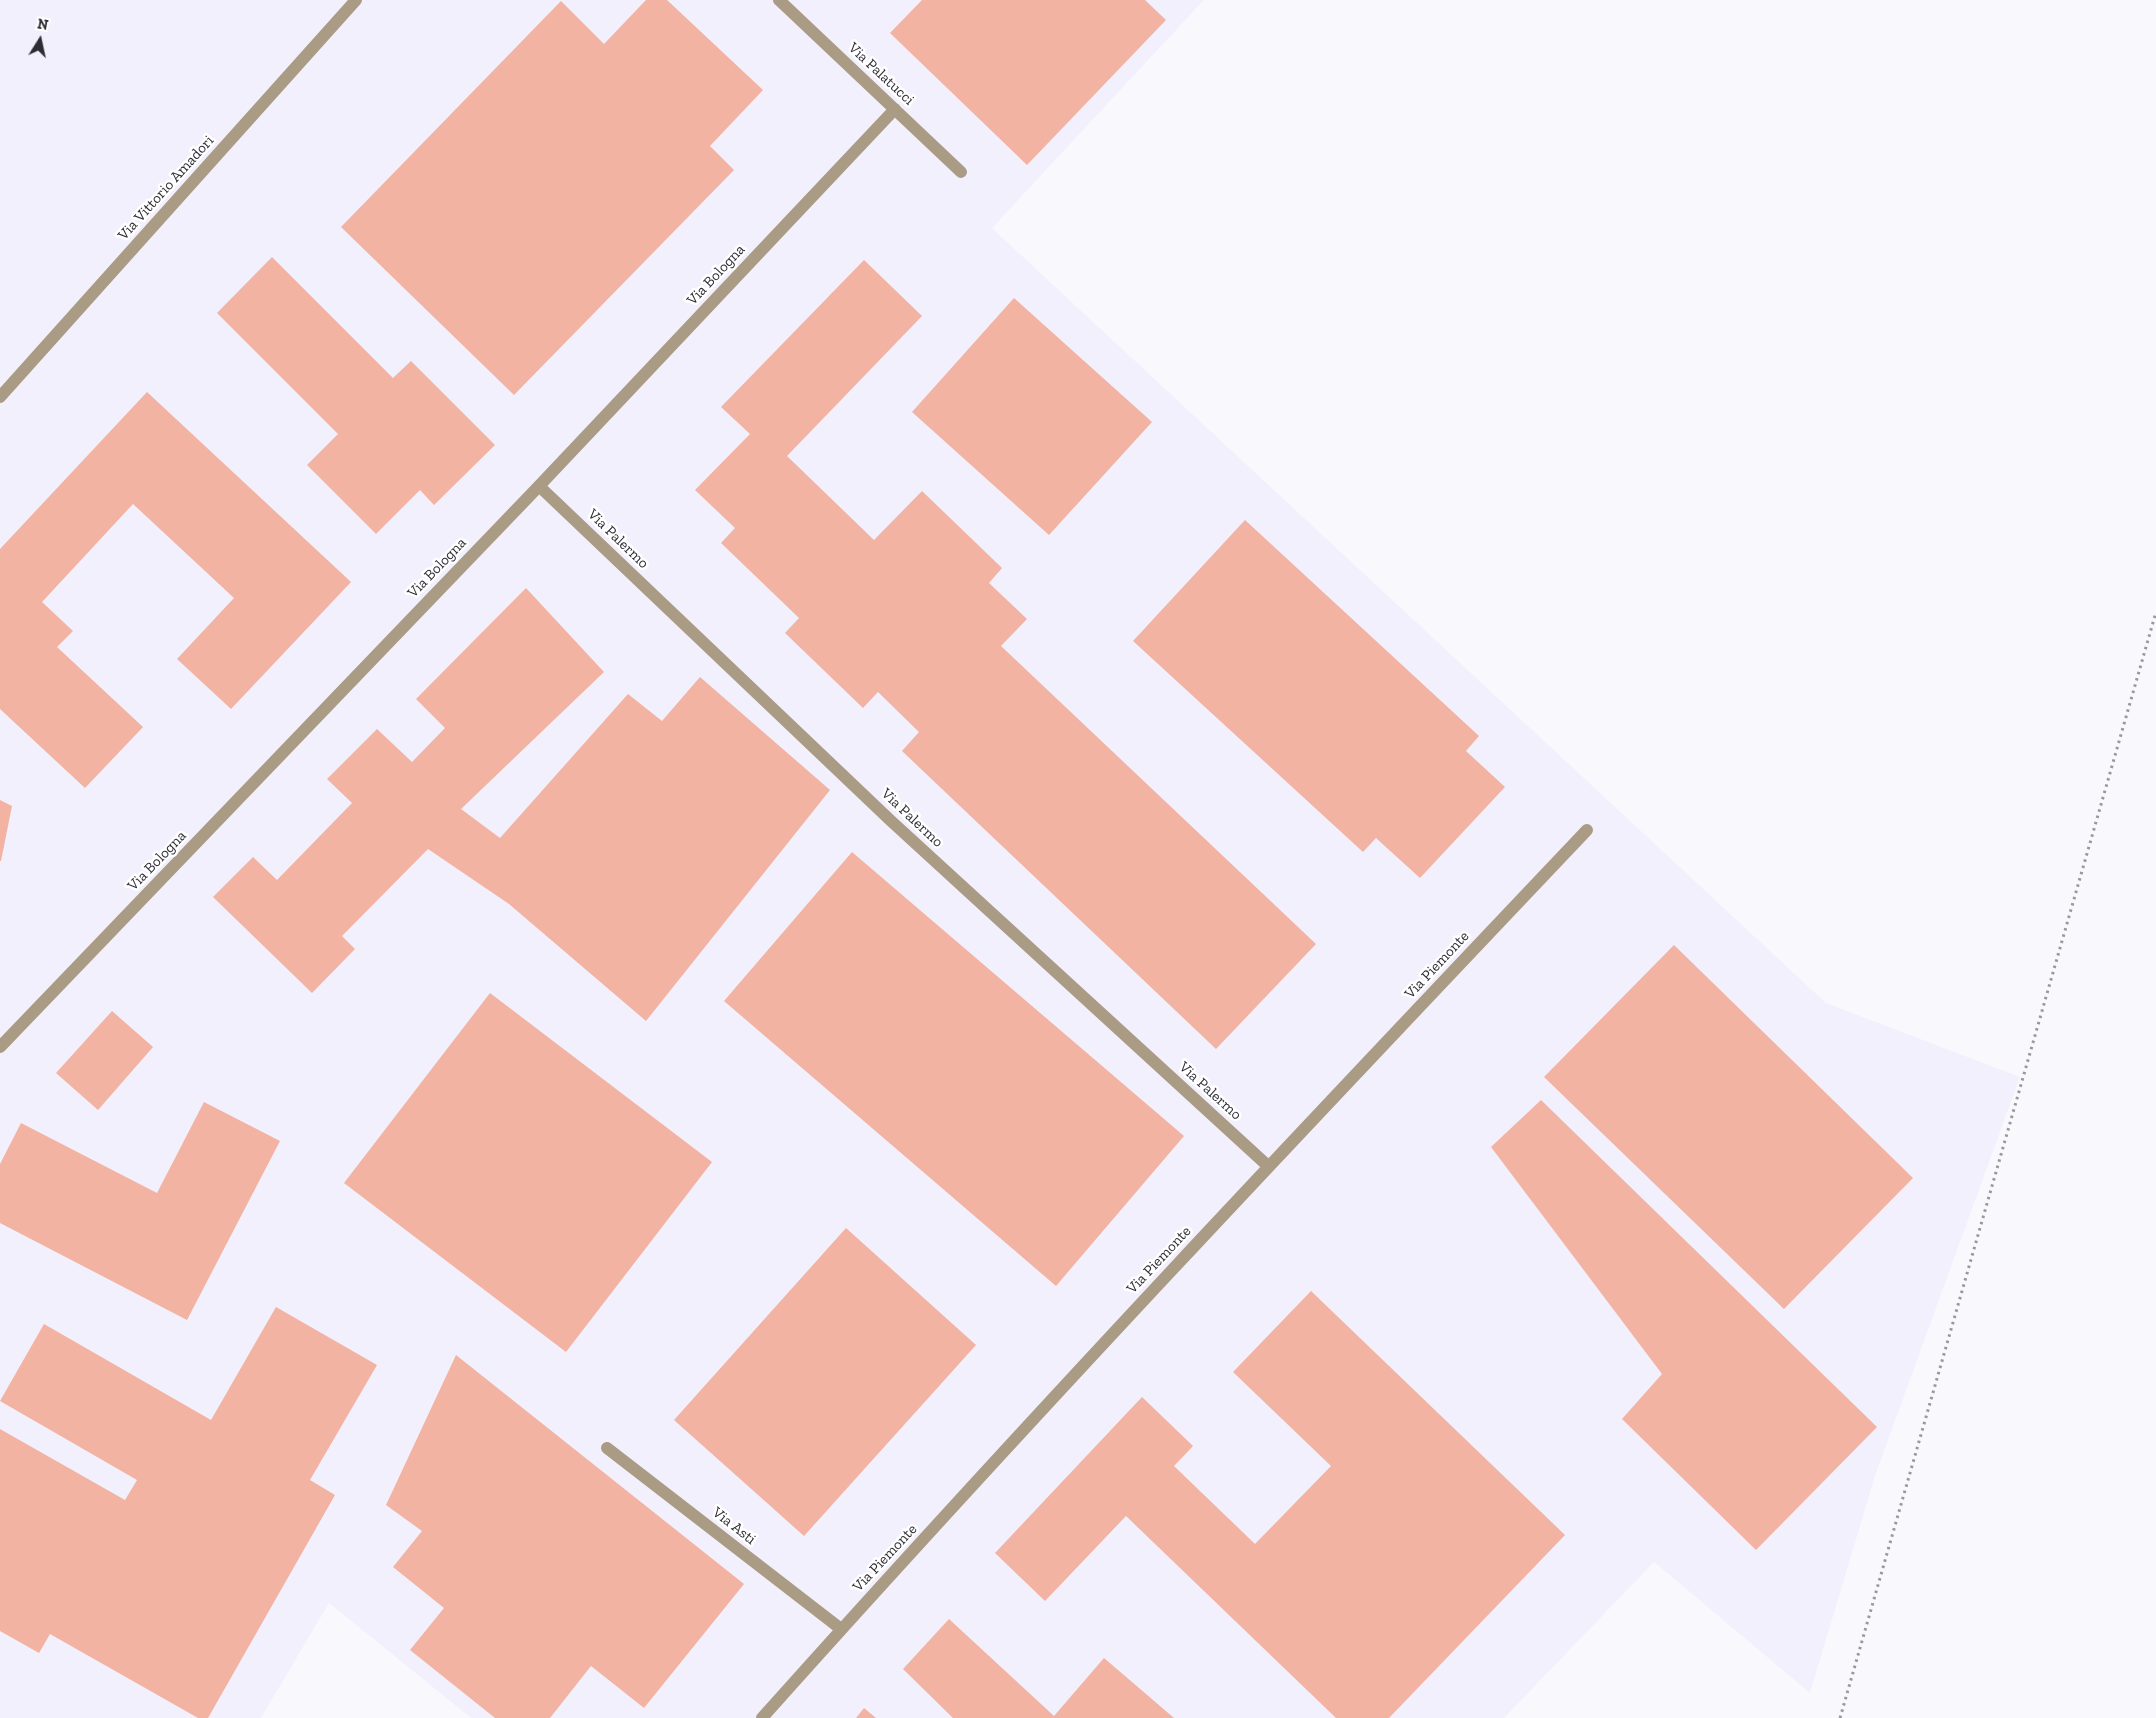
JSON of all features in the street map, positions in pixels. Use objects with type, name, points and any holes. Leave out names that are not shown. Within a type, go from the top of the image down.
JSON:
[{"type":"street","name":"Via Vittorio Amadori","points":[[0,397],[356,0]]},
{"type":"street","name":"Via Palatucci","points":[[779,0],[961,172]]},
{"type":"street","name":"Via Bologna","points":[[0,1047],[539,486],[895,109]]},
{"type":"street","name":"Via Palermo","points":[[539,486],[890,820],[1268,1166]]},
{"type":"street","name":"Via Piemonte","points":[[762,1718],[841,1629],[1268,1166],[1587,830]]},
{"type":"street","name":"Via Asti","points":[[607,1448],[841,1629]]},
{"type":"path","points":[[1840,1718],[2156,612]]},
{"type":"shaded area","points":[[0,0],[1204,0],[992,228],[1826,1003],[2020,1077],[1875,1476],[1810,1693],[1654,1562],[1504,1718],[471,1718],[329,1603],[261,1718],[0,1718]]},
{"type":"building","points":[[646,0],[667,0],[763,90],[710,146],[734,170],[514,395],[341,227],[561,1],[604,44]]},
{"type":"building","points":[[922,0],[1145,0],[1166,20],[1027,165],[890,33]]},
{"type":"building","points":[[272,257],[393,378],[411,361],[495,445],[434,505],[420,490],[376,534],[307,465],[338,434],[217,313]]},
{"type":"building","points":[[864,260],[922,316],[787,456],[874,540],[922,491],[1002,568],[989,583],[1027,619],[1001,646],[1316,944],[1216,1049],[902,751],[919,732],[878,692],[863,708],[785,633],[799,618],[721,543],[735,528],[695,490],[750,434],[721,407]]},
{"type":"building","points":[[1014,298],[1152,422],[1049,535],[912,412]]},
{"type":"building","points":[[147,392],[351,582],[231,709],[177,659],[234,598],[133,504],[42,602],[73,631],[57,647],[143,727],[85,788],[0,709],[0,549]]},
{"type":"building","points":[[1245,520],[1479,736],[1466,751],[1505,787],[1420,878],[1376,838],[1363,852],[1133,641]]},
{"type":"building","points":[[526,588],[604,672],[461,809],[500,838],[628,694],[662,721],[700,677],[830,790],[646,1021],[509,904],[428,849],[342,936],[355,949],[312,993],[213,897],[253,857],[277,880],[352,803],[327,779],[377,729],[412,762],[445,728],[416,699]]},
{"type":"building","points":[[0,800],[12,806],[1,861],[0,861]]},
{"type":"building","points":[[852,852],[1184,1136],[1056,1286],[724,1001]]},
{"type":"building","points":[[1674,945],[1913,1178],[1784,1309],[1544,1077]]},
{"type":"building","points":[[490,993],[712,1162],[566,1352],[344,1183]]},
{"type":"building","points":[[112,1011],[153,1047],[98,1110],[56,1073]]},
{"type":"building","points":[[1541,1100],[1877,1427],[1756,1550],[1622,1419],[1662,1374],[1491,1147]]},
{"type":"building","points":[[204,1102],[280,1141],[187,1320],[0,1223],[0,1164],[21,1123],[157,1193]]},
{"type":"building","points":[[846,1228],[976,1345],[804,1536],[674,1420]]},
{"type":"building","points":[[1311,1291],[1565,1535],[1389,1718],[1336,1718],[1126,1516],[1045,1601],[995,1553],[1142,1397],[1193,1446],[1174,1466],[1255,1544],[1331,1466],[1233,1372]]},
{"type":"building","points":[[276,1307],[377,1365],[310,1480],[335,1495],[208,1718],[198,1718],[50,1634],[39,1653],[0,1631],[0,1429],[125,1500],[137,1480],[0,1401],[44,1324],[211,1420]]},
{"type":"building","points":[[456,1355],[744,1584],[644,1708],[591,1666],[550,1718],[495,1718],[410,1650],[444,1608],[393,1567],[422,1531],[386,1505]]},
{"type":"building","points":[[949,1619],[1054,1716],[1104,1658],[1174,1718],[953,1718],[903,1669]]},
{"type":"building","points":[[864,1708],[876,1718],[856,1718]]}]
